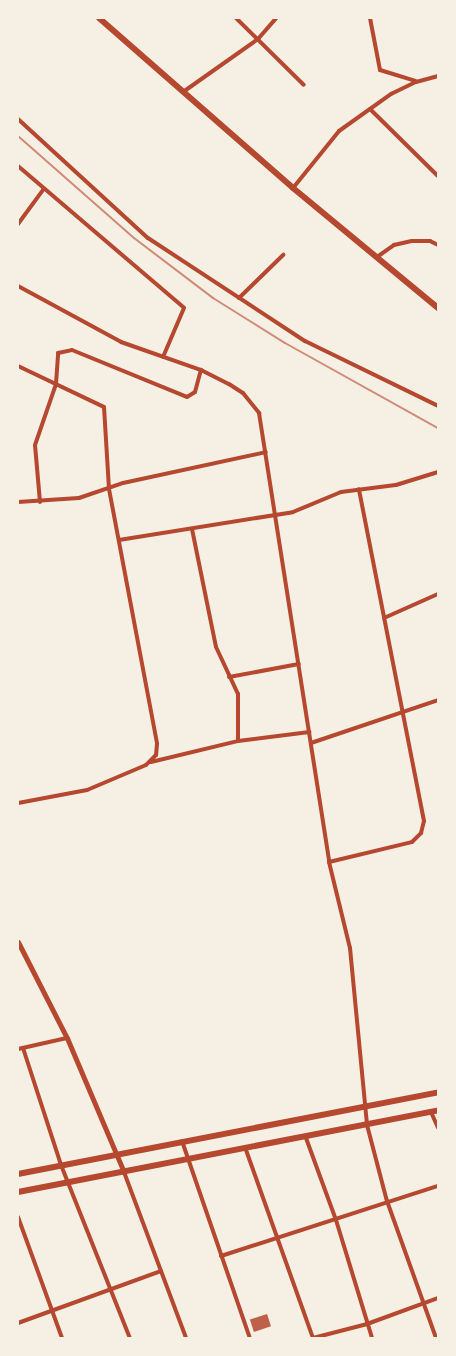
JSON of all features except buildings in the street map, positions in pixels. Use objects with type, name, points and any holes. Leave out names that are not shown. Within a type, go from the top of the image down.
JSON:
[{"type":"main road","points":[[99,18],[293,188],[438,308]]},
{"type":"main road","points":[[18,1174],[438,1092]]},
{"type":"main road","points":[[18,1192],[187,1159],[246,1150],[435,1111]]},
{"type":"street","points":[[236,18],[304,85]]},
{"type":"street","points":[[183,92],[258,39],[276,18]]},
{"type":"street","points":[[370,18],[380,70],[416,82]]},
{"type":"street","points":[[293,188],[339,131],[370,109],[416,82],[438,76]]},
{"type":"street","points":[[370,109],[438,176]]},
{"type":"street","points":[[18,119],[148,238],[305,341],[438,406]]},
{"type":"street","points":[[18,166],[184,308],[163,357]]},
{"type":"street","points":[[18,224],[44,190]]},
{"type":"street","points":[[377,257],[394,245],[412,241],[430,241],[438,245]]},
{"type":"street","points":[[239,298],[283,255]]},
{"type":"street","points":[[18,286],[121,342],[201,370],[236,389],[254,404],[262,424],[329,862],[350,948],[367,1125],[387,1202],[436,1338]]},
{"type":"street","points":[[40,502],[35,472],[35,446],[56,384],[58,353],[64,350],[72,350],[187,397],[195,392],[201,370]]},
{"type":"street","points":[[18,366],[104,407],[109,489],[157,744],[156,755],[148,764]]},
{"type":"street","points":[[18,502],[79,498],[123,483],[266,452]]},
{"type":"street","points":[[119,540],[276,516],[293,512],[341,492],[396,485],[438,472]]},
{"type":"street","points":[[329,862],[395,848],[412,842],[422,833],[424,821],[359,489]]},
{"type":"street","points":[[192,529],[216,647],[228,677],[238,694],[238,741]]},
{"type":"street","points":[[384,618],[438,594]]},
{"type":"street","points":[[228,677],[299,664]]},
{"type":"street","points":[[311,743],[438,700]]},
{"type":"street","points":[[18,803],[87,790],[148,764],[238,741],[309,732]]},
{"type":"street","points":[[18,942],[67,1038],[117,1154],[186,1338]]},
{"type":"street","points":[[67,1038],[20,1049],[61,1165],[130,1338]]},
{"type":"street","points":[[435,1111],[438,1128]]},
{"type":"street","points":[[306,1138],[336,1220],[372,1338]]},
{"type":"street","points":[[182,1141],[250,1338]]},
{"type":"street","points":[[246,1150],[279,1238],[313,1338],[367,1324],[438,1298]]},
{"type":"street","points":[[221,1256],[438,1186]]},
{"type":"street","points":[[18,1217],[62,1338]]},
{"type":"street","points":[[18,1323],[161,1271]]},
{"type":"railway","points":[[18,136],[134,238],[213,298],[285,343],[438,428]]}]
